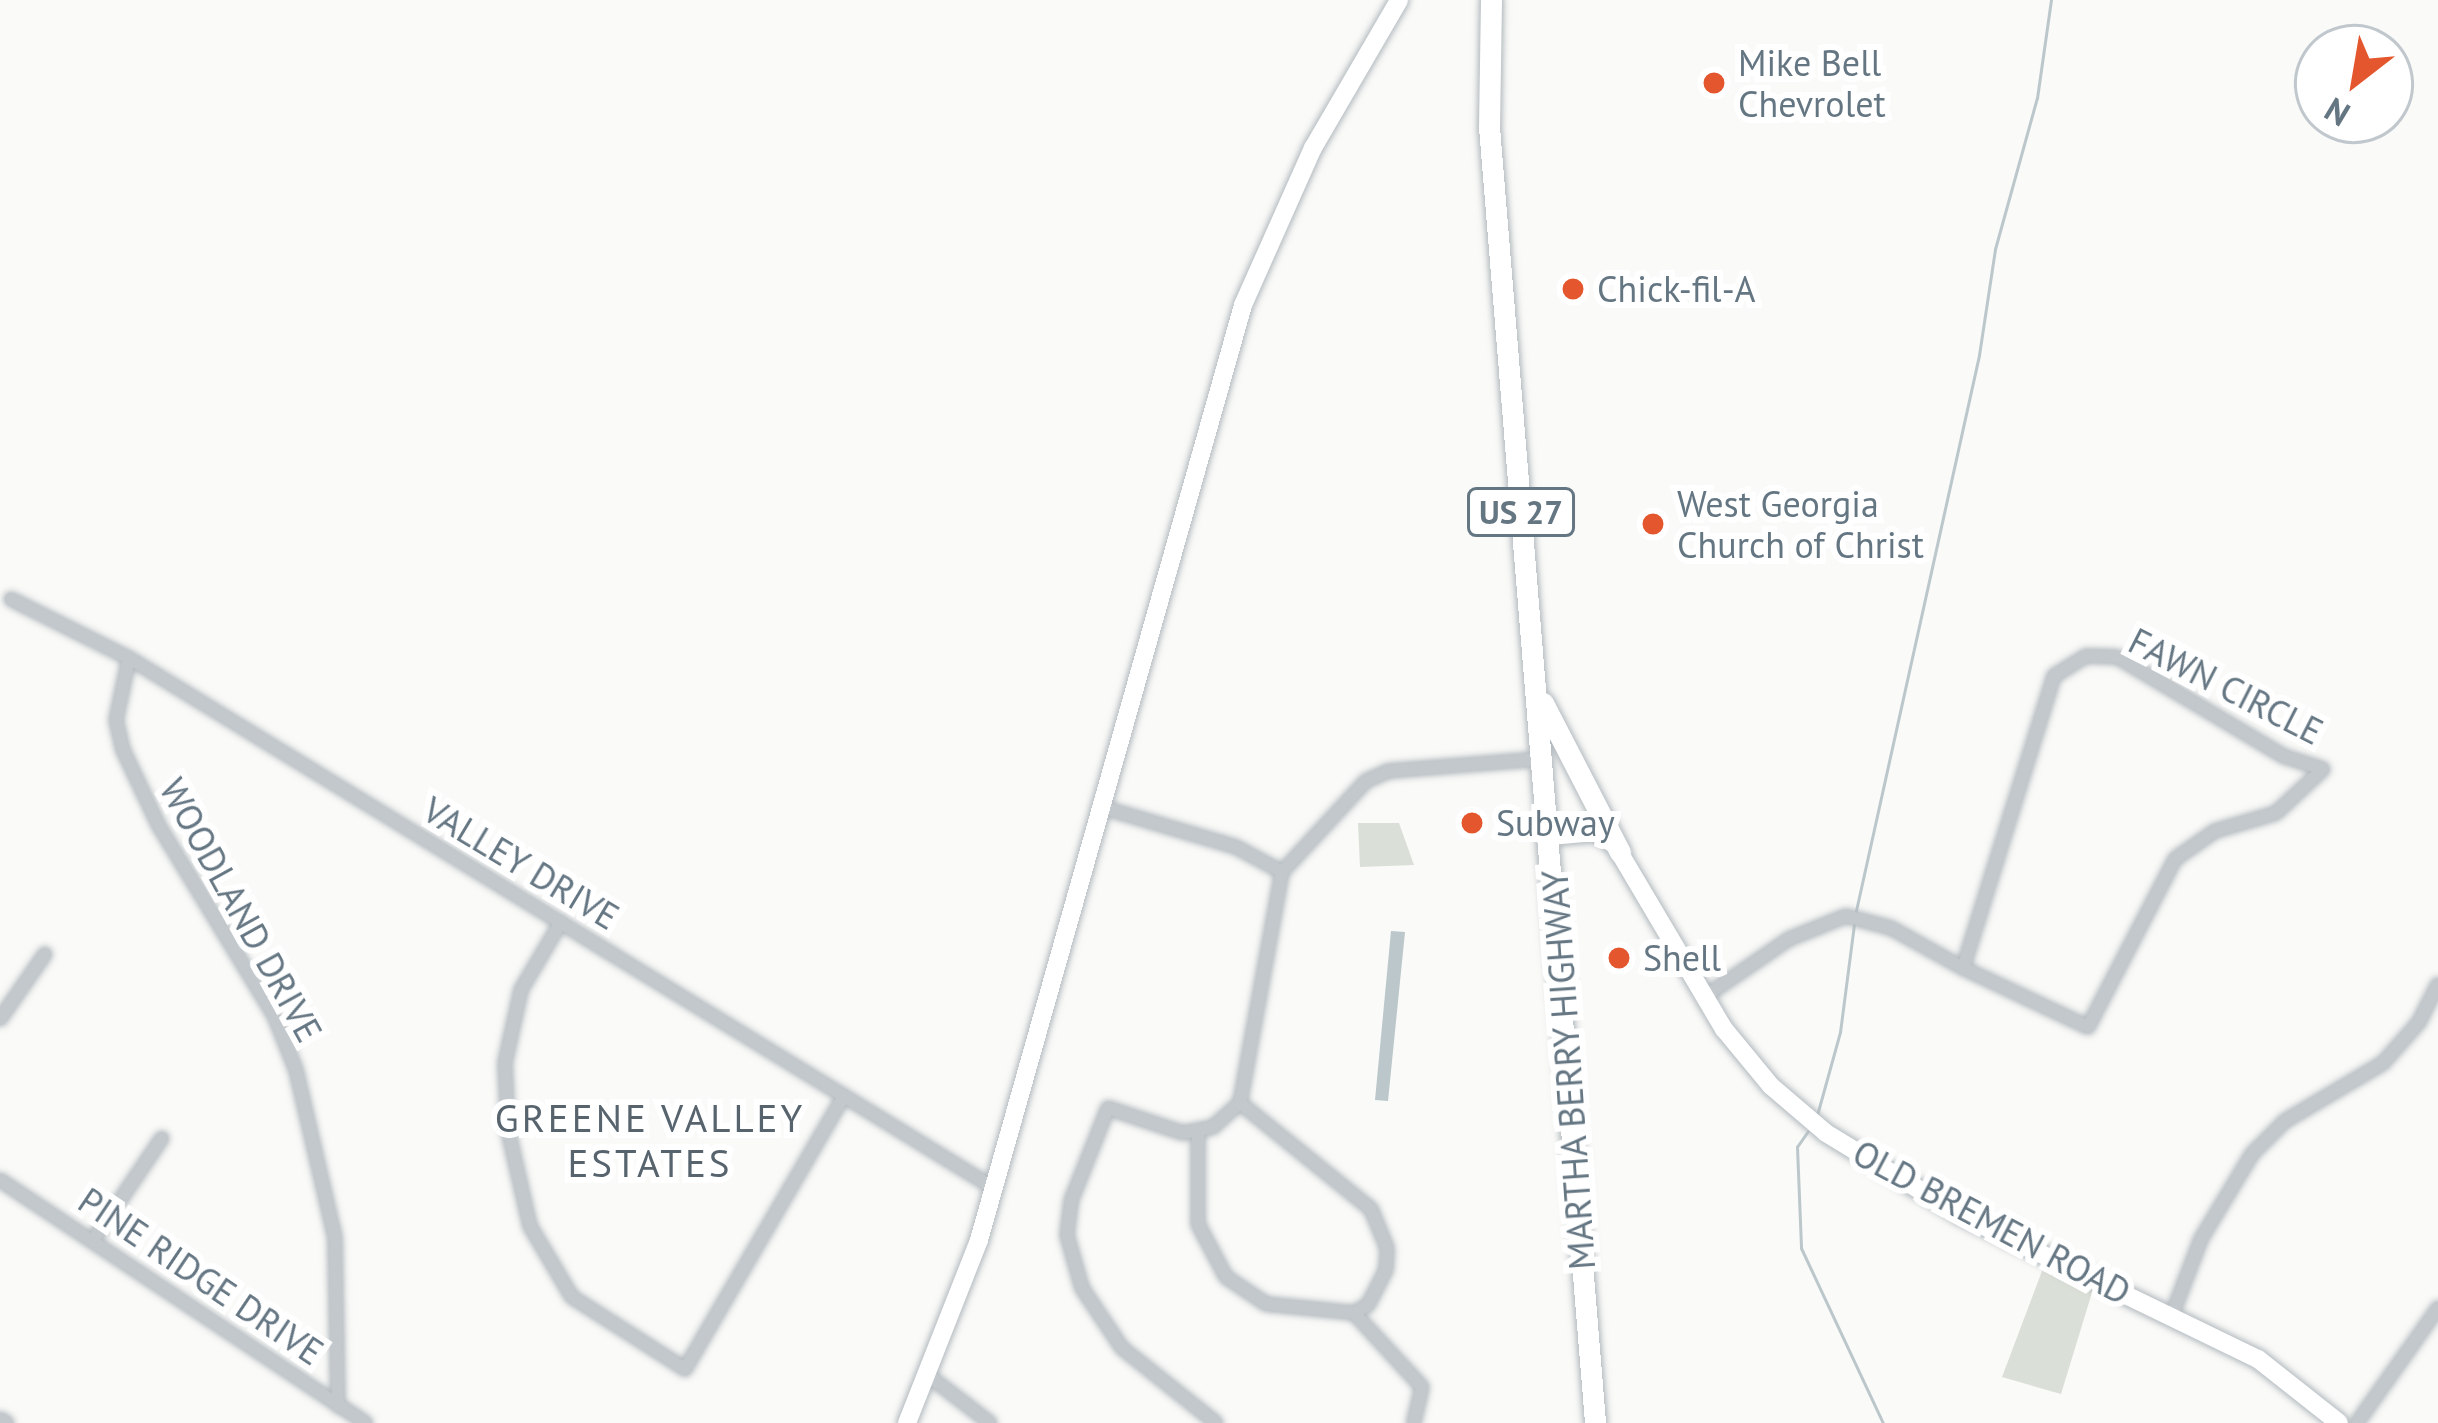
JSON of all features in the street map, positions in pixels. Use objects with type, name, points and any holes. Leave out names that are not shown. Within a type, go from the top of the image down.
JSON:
[{"type":"main road","points":[[907,1423],[929,1376],[994,1188],[1243,305],[1313,148],[1399,0]]},
{"type":"main road","points":[[1475,0],[1490,11]]},
{"type":"main road","name":"MARTHA BERRY HIGHWAY","points":[[1490,11],[1490,127],[1595,1423]]},
{"type":"main road","points":[[1538,692],[1620,852]]},
{"type":"main road","points":[[1550,836],[1595,832],[1620,852]]},
{"type":"main road","name":"OLD BREMEN ROAD","points":[[1620,852],[1703,998],[1771,1086],[1826,1133],[1946,1207],[2258,1359],[2339,1423]]},
{"type":"street","name":"VALLEY DRIVE","points":[[11,598],[129,658],[994,1188]]},
{"type":"street","name":"FAWN CIRCLE","points":[[1703,998],[1789,939],[1846,916],[1890,928],[1963,968],[2088,1027],[2175,859],[2215,831],[2276,813],[2323,769],[2285,758],[2117,657],[2086,656],[2054,676],[1963,968]]},
{"type":"street","name":"WOODLAND DRIVE","points":[[129,658],[116,720],[123,750],[159,826],[274,1016],[296,1070],[335,1238],[338,1406]]},
{"type":"street","points":[[1216,1423],[1122,1348],[1082,1288],[1067,1234],[1071,1201],[1108,1108],[1151,1125],[1198,1130],[1240,1103],[1282,872],[1366,781],[1388,771],[1543,759]]},
{"type":"street","points":[[1101,807],[1236,847],[1282,872]]},
{"type":"street","points":[[561,922],[508,1029],[508,1130],[530,1226],[572,1297],[686,1369],[844,1096]]},
{"type":"street","points":[[0,1018],[45,954]]},
{"type":"street","points":[[2172,1315],[2201,1239],[2252,1154],[2285,1121],[2383,1063],[2419,1022],[2438,983]]},
{"type":"street","points":[[1240,1103],[1348,1185],[1381,1227],[1386,1270],[1379,1292],[1354,1313]]},
{"type":"street","points":[[1198,1130],[1198,1224],[1226,1277],[1266,1304],[1354,1313],[1422,1387],[1414,1423]]},
{"type":"street","points":[[96,1236],[162,1138]]},
{"type":"street","name":"PINE RIDGE DRIVE","points":[[0,1180],[96,1236],[366,1423]]},
{"type":"street","points":[[2357,1423],[2438,1308]]},
{"type":"street","points":[[929,1376],[990,1423]]},
{"type":"shaded area","points":[[1358,823],[1399,823],[1414,865],[1360,867]]},
{"type":"shaded area","points":[[1391,931],[1405,932],[1388,1101],[1375,1100]]},
{"type":"shaded area","points":[[2045,1263],[2094,1286],[2061,1394],[2002,1377]]},
{"type":"waterway","points":[[1855,915],[1979,355],[1995,249],[2037,98],[2051,0]]},
{"type":"waterway","points":[[1817,1115],[1840,1032],[1854,924]]},
{"type":"waterway","points":[[1808,1131],[1797,1147],[1801,1248],[1883,1423]]},
{"type":"place","name":"Mike Bell Chevrolet","points":[[1714,83]]},
{"type":"place","name":"Chick-fil-A","points":[[1573,289]]},
{"type":"place","name":"West Georgia Church of Christ","points":[[1653,524]]},
{"type":"place","name":"Subway","points":[[1472,823]]},
{"type":"place","name":"Shell","points":[[1619,958]]},
{"type":"district","name":"GREENE VALLEY ESTATES","points":[[650,1142]]}]
